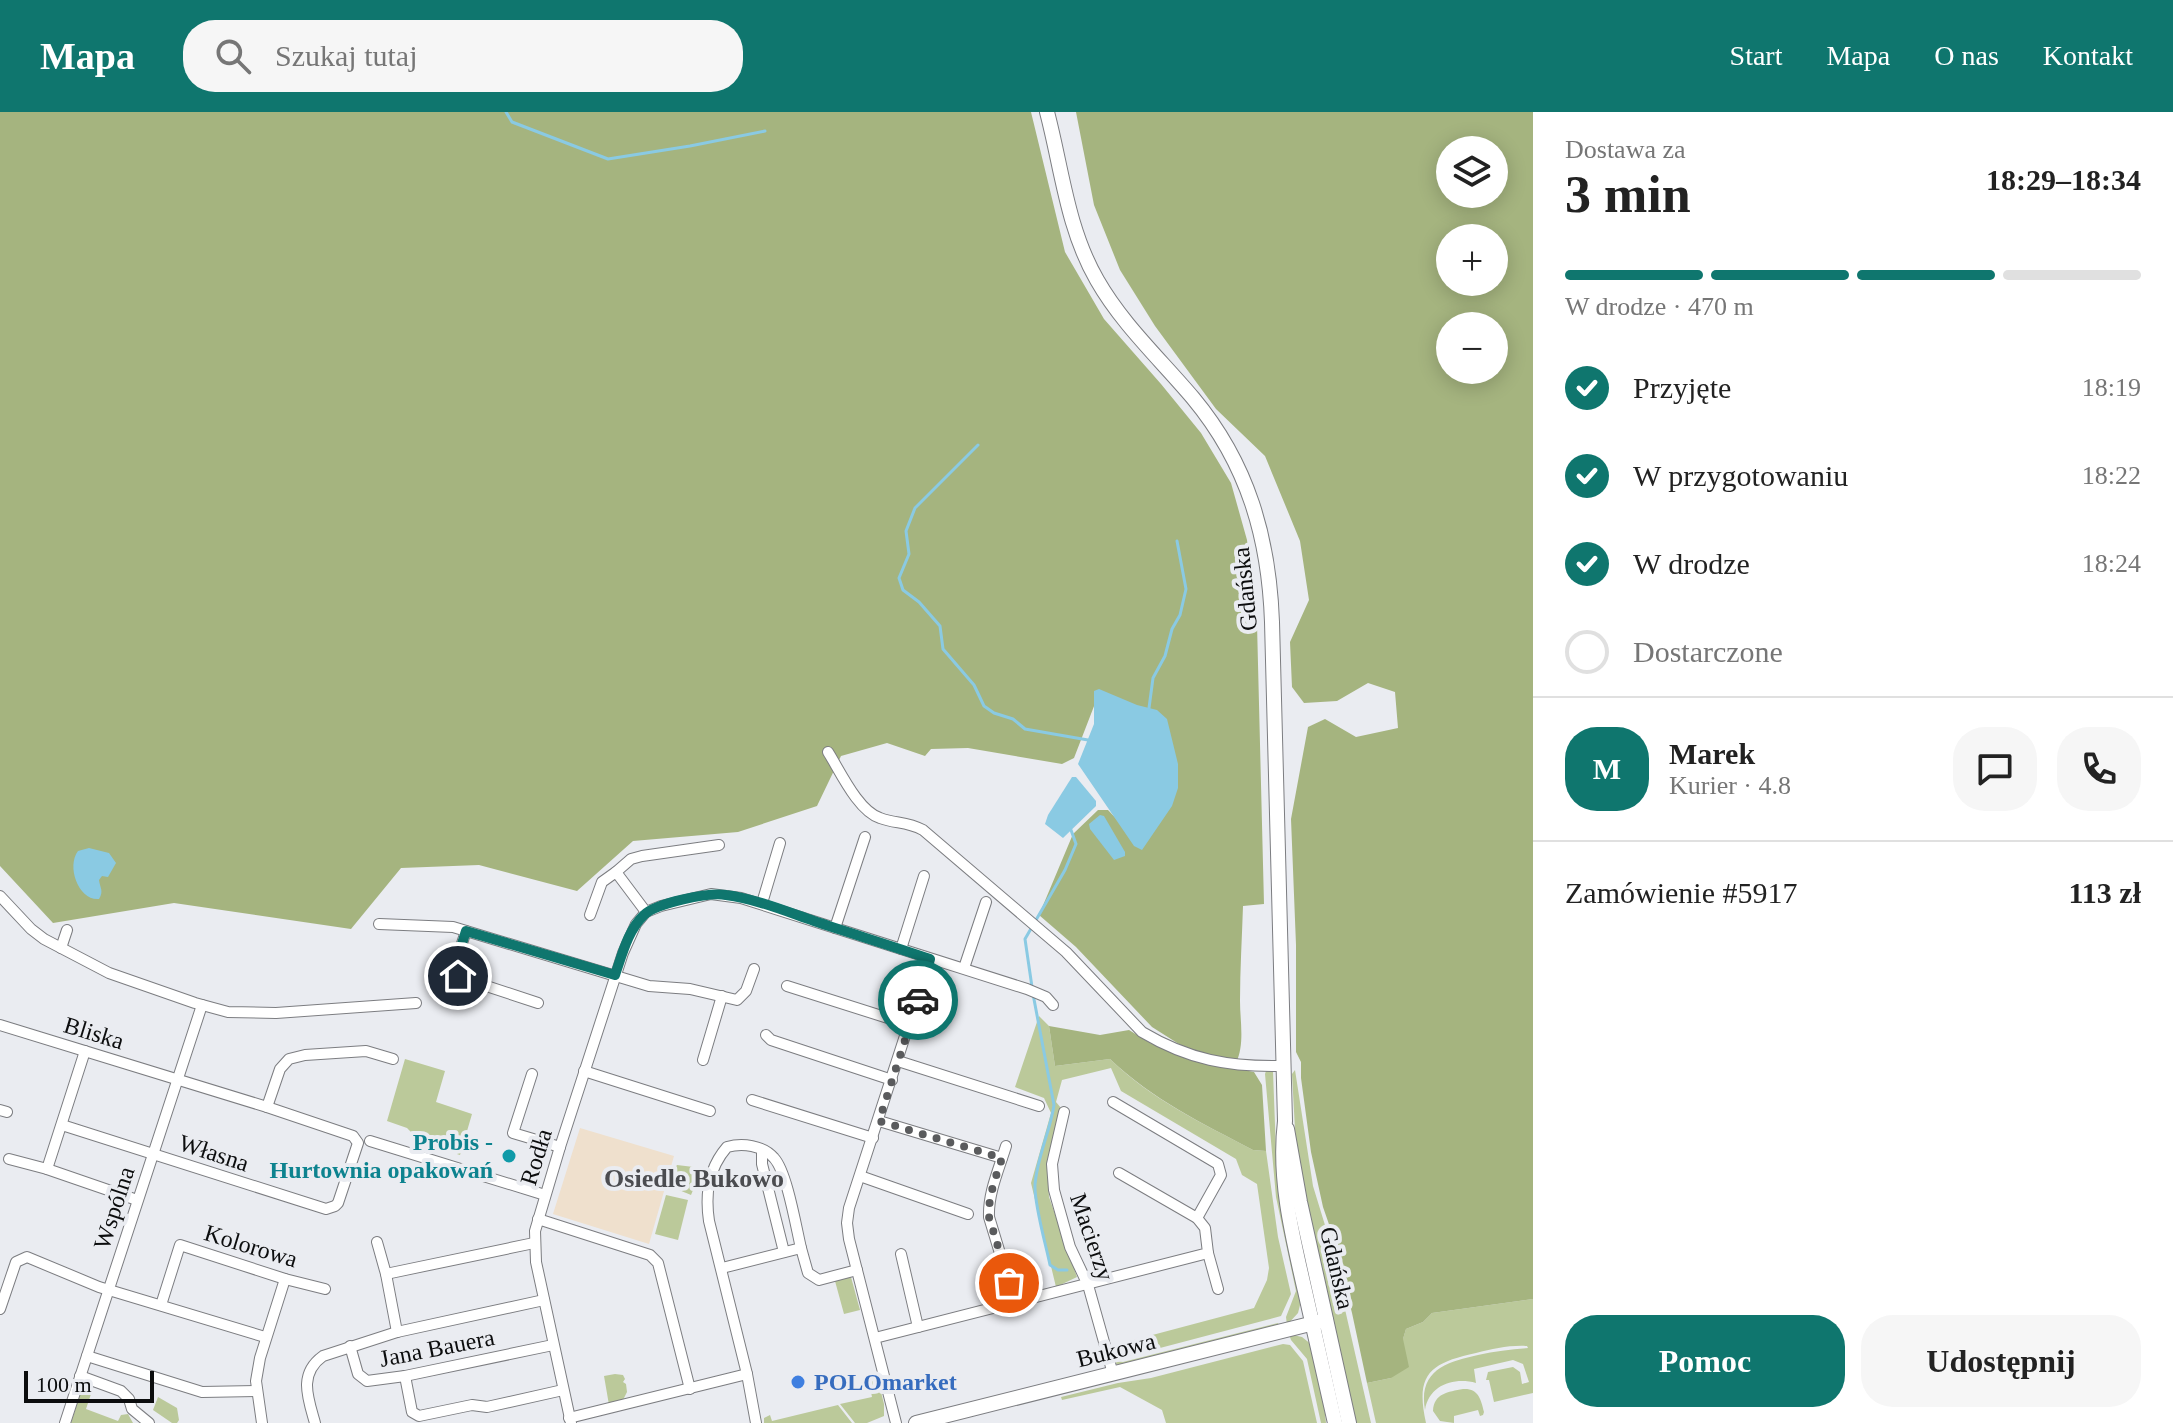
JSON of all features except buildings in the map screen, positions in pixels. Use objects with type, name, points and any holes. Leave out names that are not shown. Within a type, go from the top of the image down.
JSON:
[{"type":"main road","name":"Gdańska","points":[[1047,112],[1069,212],[1091,271],[1127,324],[1213,424],[1245,481],[1260,526],[1272,610],[1285,1121],[1335,1423]]},
{"type":"main road","name":"Gdańska","points":[[1319,1322],[1349,1423]]},
{"type":"main road","name":"Bukowa","points":[[916,1423],[1319,1322]]},
{"type":"street","points":[[828,752],[856,797],[872,815],[910,823],[923,830],[1066,952],[1142,1032],[1208,1060],[1241,1066],[1283,1066]]},
{"type":"street","points":[[835,928],[865,837]]},
{"type":"street","points":[[762,903],[780,843]]},
{"type":"street","points":[[590,915],[602,882],[631,859],[719,845]]},
{"type":"street","points":[[616,872],[646,912],[711,894],[724,894],[762,903],[1027,989],[1046,997],[1053,1005]]},
{"type":"street","points":[[901,949],[924,876]]},
{"type":"street","points":[[0,896],[44,939],[109,973],[228,1012],[252,1014],[416,1003]]},
{"type":"street","points":[[964,968],[986,902]]},
{"type":"street","name":"Rodła","points":[[570,1420],[534,1243],[545,1195],[615,975],[630,935],[646,912]]},
{"type":"street","points":[[379,924],[453,927],[649,986],[690,989],[737,1000],[742,997],[754,969]]},
{"type":"street","points":[[61,948],[67,930]]},
{"type":"street","points":[[466,931],[455,973],[538,1003]]},
{"type":"street","points":[[896,1423],[847,1223],[858,1172],[879,1121],[930,959]]},
{"type":"street","points":[[787,986],[910,1025]]},
{"type":"street","points":[[703,1060],[722,996]]},
{"type":"street","name":"Wspólna","points":[[65,1423],[202,1005]]},
{"type":"street","name":"Bliska","points":[[0,1025],[267,1107],[353,1136],[358,1143]]},
{"type":"street","points":[[766,1035],[771,1040],[892,1080]]},
{"type":"street","points":[[47,1169],[85,1051]]},
{"type":"street","points":[[267,1107],[280,1069],[296,1056],[366,1051],[393,1059]]},
{"type":"street","points":[[898,1061],[1039,1106]]},
{"type":"street","points":[[584,1071],[710,1111]]},
{"type":"street","points":[[532,1074],[513,1133],[560,1147]]},
{"type":"street","points":[[752,1100],[873,1138]]},
{"type":"street","points":[[1113,1102],[1218,1164],[1221,1175],[1197,1218]]},
{"type":"street","name":"Macierzy","points":[[1064,1112],[1052,1164],[1054,1190],[1070,1247],[1088,1285],[1113,1374]]},
{"type":"street","points":[[879,1121],[1002,1158]]},
{"type":"street","name":"Własna","points":[[62,1125],[326,1209],[338,1203],[358,1143]]},
{"type":"street","points":[[370,1141],[545,1195]]},
{"type":"street","points":[[756,1423],[706,1205],[714,1165],[727,1147],[745,1145],[775,1158],[780,1166],[808,1273],[819,1280],[857,1270]]},
{"type":"street","points":[[1006,1146],[988,1206],[1015,1303]]},
{"type":"street","points":[[762,1150],[762,1164],[784,1252]]},
{"type":"street","points":[[9,1159],[137,1200]]},
{"type":"street","points":[[858,1172],[968,1214]]},
{"type":"street","points":[[1119,1173],[1197,1218],[1205,1228],[1218,1289]]},
{"type":"street","points":[[538,1219],[650,1255],[658,1263],[690,1389]]},
{"type":"street","points":[[377,1242],[397,1332]]},
{"type":"street","points":[[386,1274],[534,1243]]},
{"type":"street","name":"Kolorowa","points":[[161,1305],[180,1245],[325,1289]]},
{"type":"street","points":[[722,1268],[801,1248]]},
{"type":"street","points":[[875,1338],[1208,1253]]},
{"type":"street","points":[[901,1254],[918,1327]]},
{"type":"street","points":[[0,1309],[16,1262],[22,1258],[32,1258],[108,1290],[265,1337]]},
{"type":"street","points":[[262,1423],[256,1391],[258,1369],[265,1337],[285,1279]]},
{"type":"street","points":[[315,1423],[306,1380],[310,1369],[323,1356],[397,1332],[544,1300]]},
{"type":"street","name":"Jana Bauera","points":[[350,1346],[358,1374],[367,1381],[553,1345]]},
{"type":"street","points":[[87,1356],[202,1392],[256,1391]]},
{"type":"street","points":[[570,1420],[747,1374]]},
{"type":"street","points":[[80,1376],[121,1391],[129,1399],[132,1409],[149,1423]]},
{"type":"street","points":[[405,1376],[412,1412],[419,1416],[472,1405],[487,1407],[563,1390]]},
{"type":"shaded area","points":[[580,1128],[674,1156],[649,1244],[553,1214]]},
{"type":"green space","points":[[0,112],[1031,112],[1065,252],[1104,319],[1201,433],[1231,483],[1247,540],[1257,624],[1264,904],[1243,906],[1241,1040],[1236,1063],[1193,1053],[1152,1027],[1076,947],[1039,915],[1073,834],[1098,810],[1108,810],[1140,844],[1096,701],[1074,758],[1062,764],[968,748],[931,749],[925,756],[887,743],[841,756],[817,806],[738,832],[633,841],[577,891],[479,865],[401,868],[351,929],[174,903],[53,923],[0,866]]},
{"type":"green space","points":[[1076,112],[1533,112],[1533,1299],[1432,1313],[1423,1322],[1406,1329],[1403,1339],[1409,1367],[1391,1378],[1367,1383],[1311,1152],[1301,1062],[1296,1052],[1291,819],[1308,727],[1325,719],[1356,737],[1398,728],[1395,692],[1368,683],[1337,701],[1304,703],[1292,687],[1290,642],[1309,600],[1300,541],[1265,456],[1216,409],[1155,326],[1120,270],[1094,205]]},
{"type":"green space","points":[[1039,1016],[1049,1026],[1055,1066],[1110,1059],[1143,1087],[1178,1110],[1253,1150],[1266,1151],[1278,1237],[1291,1294],[1281,1316],[1122,1358],[1114,1355],[1111,1346],[1254,1308],[1269,1268],[1257,1184],[1242,1175],[1236,1159],[1121,1091],[1111,1068],[1062,1080],[1056,1102],[1061,1108],[1047,1161],[1049,1197],[1077,1277],[1056,1287],[1031,1183],[1051,1113],[1044,1098],[1015,1087]]},
{"type":"green space","points":[[1049,1026],[1100,1035],[1129,1030],[1181,1056],[1254,1072],[1262,1085],[1266,1151],[1253,1150],[1178,1110],[1143,1087],[1110,1059],[1055,1066]]},
{"type":"green space","points":[[405,1059],[445,1071],[436,1102],[472,1114],[460,1155],[422,1143],[407,1128],[387,1121]]},
{"type":"green space","points":[[1271,1070],[1281,1196],[1301,1301],[1298,1313],[1287,1325],[1286,1317],[1296,1291],[1276,1197],[1265,1074]]},
{"type":"green space","points":[[1295,1070],[1313,1186],[1328,1235],[1371,1423],[1354,1423],[1330,1320],[1296,1148],[1292,1074]]},
{"type":"green space","points":[[677,1165],[702,1168],[691,1195],[679,1190],[670,1181]]},
{"type":"green space","points":[[666,1195],[688,1200],[678,1240],[655,1234]]},
{"type":"green space","points":[[851,1277],[860,1310],[844,1314],[835,1281]]},
{"type":"green space","points":[[1533,1299],[1533,1393],[1494,1402],[1489,1380],[1486,1380],[1488,1372],[1513,1367],[1520,1372],[1522,1384],[1529,1382],[1523,1364],[1513,1360],[1474,1369],[1476,1383],[1459,1381],[1444,1385],[1432,1394],[1425,1410],[1426,1386],[1437,1370],[1484,1354],[1528,1348],[1495,1349],[1447,1361],[1430,1373],[1423,1393],[1426,1423],[1376,1423],[1367,1383],[1391,1378],[1406,1329],[1423,1322],[1432,1313]]},
{"type":"green space","points":[[1278,1323],[1280,1327],[1119,1366],[1113,1361],[1123,1362]]},
{"type":"green space","points":[[1289,1334],[1302,1337],[1312,1345],[1326,1423],[1321,1423],[1307,1359]]},
{"type":"green space","points":[[1283,1344],[1290,1345],[1303,1361],[1317,1423],[1166,1423],[1162,1410],[1120,1387],[1062,1400],[1061,1397],[1151,1378]]},
{"type":"green space","points":[[623,1375],[627,1392],[623,1400],[609,1405],[604,1376]]},
{"type":"green space","points":[[878,1380],[884,1416],[867,1423],[855,1423],[840,1404],[872,1397],[869,1382]]},
{"type":"green space","points":[[83,1385],[93,1388],[86,1409],[118,1421],[121,1415],[128,1414],[133,1423],[71,1423]]},
{"type":"green space","points":[[1472,1390],[1478,1395],[1483,1415],[1480,1416],[1478,1410],[1454,1416],[1454,1423],[1440,1421],[1433,1411],[1436,1400],[1443,1394]]},
{"type":"green space","points":[[158,1397],[177,1408],[177,1423],[153,1410]]},
{"type":"green space","points":[[838,1405],[852,1423],[764,1423],[764,1418],[770,1415],[772,1421]]},
{"type":"water","points":[[1099,689],[1157,710],[1167,719],[1178,764],[1178,788],[1172,806],[1142,850],[1134,846],[1078,764],[1094,724],[1094,691]]},
{"type":"water","points":[[1072,777],[1076,777],[1096,801],[1096,806],[1063,838],[1045,824]]},
{"type":"water","points":[[1100,815],[1104,816],[1125,856],[1114,860],[1090,829],[1089,824]]},
{"type":"water","points":[[89,848],[109,853],[116,863],[108,877],[102,876],[99,880],[99,899],[86,895],[80,889],[74,874],[78,851]]},
{"type":"waterway","points":[[506,112],[512,122],[608,159],[765,131]]},
{"type":"waterway","points":[[978,445],[915,508],[906,531],[909,554],[899,578],[903,590],[919,602],[940,626],[943,649],[974,685],[984,706],[1013,719],[1025,729],[1088,740]]},
{"type":"waterway","points":[[1149,708],[1153,678],[1165,656],[1186,589],[1177,541]]},
{"type":"waterway","points":[[1032,987],[1025,939],[1065,870],[1076,844],[1071,830]]},
{"type":"waterway","points":[[1033,994],[1054,1105],[1036,1175],[1036,1203],[1050,1265],[1058,1270],[1067,1270]]},
{"type":"way so far","points":[[918,1000],[879,1121],[1002,1158],[988,1206],[1009,1283]]},
{"type":"place","name":"Probis - Hurtownia opakowań","points":[[509,1156]]},
{"type":"place","name":"POLOmarket","points":[[798,1382]]},
{"type":"district","name":"Osiedle Bukowo","points":[[694,1178]]},
{"type":"route","points":[[458,976],[454,969],[466,931],[615,975],[630,935],[646,912],[697,897],[724,894],[762,903],[930,959],[918,1000]]}]
